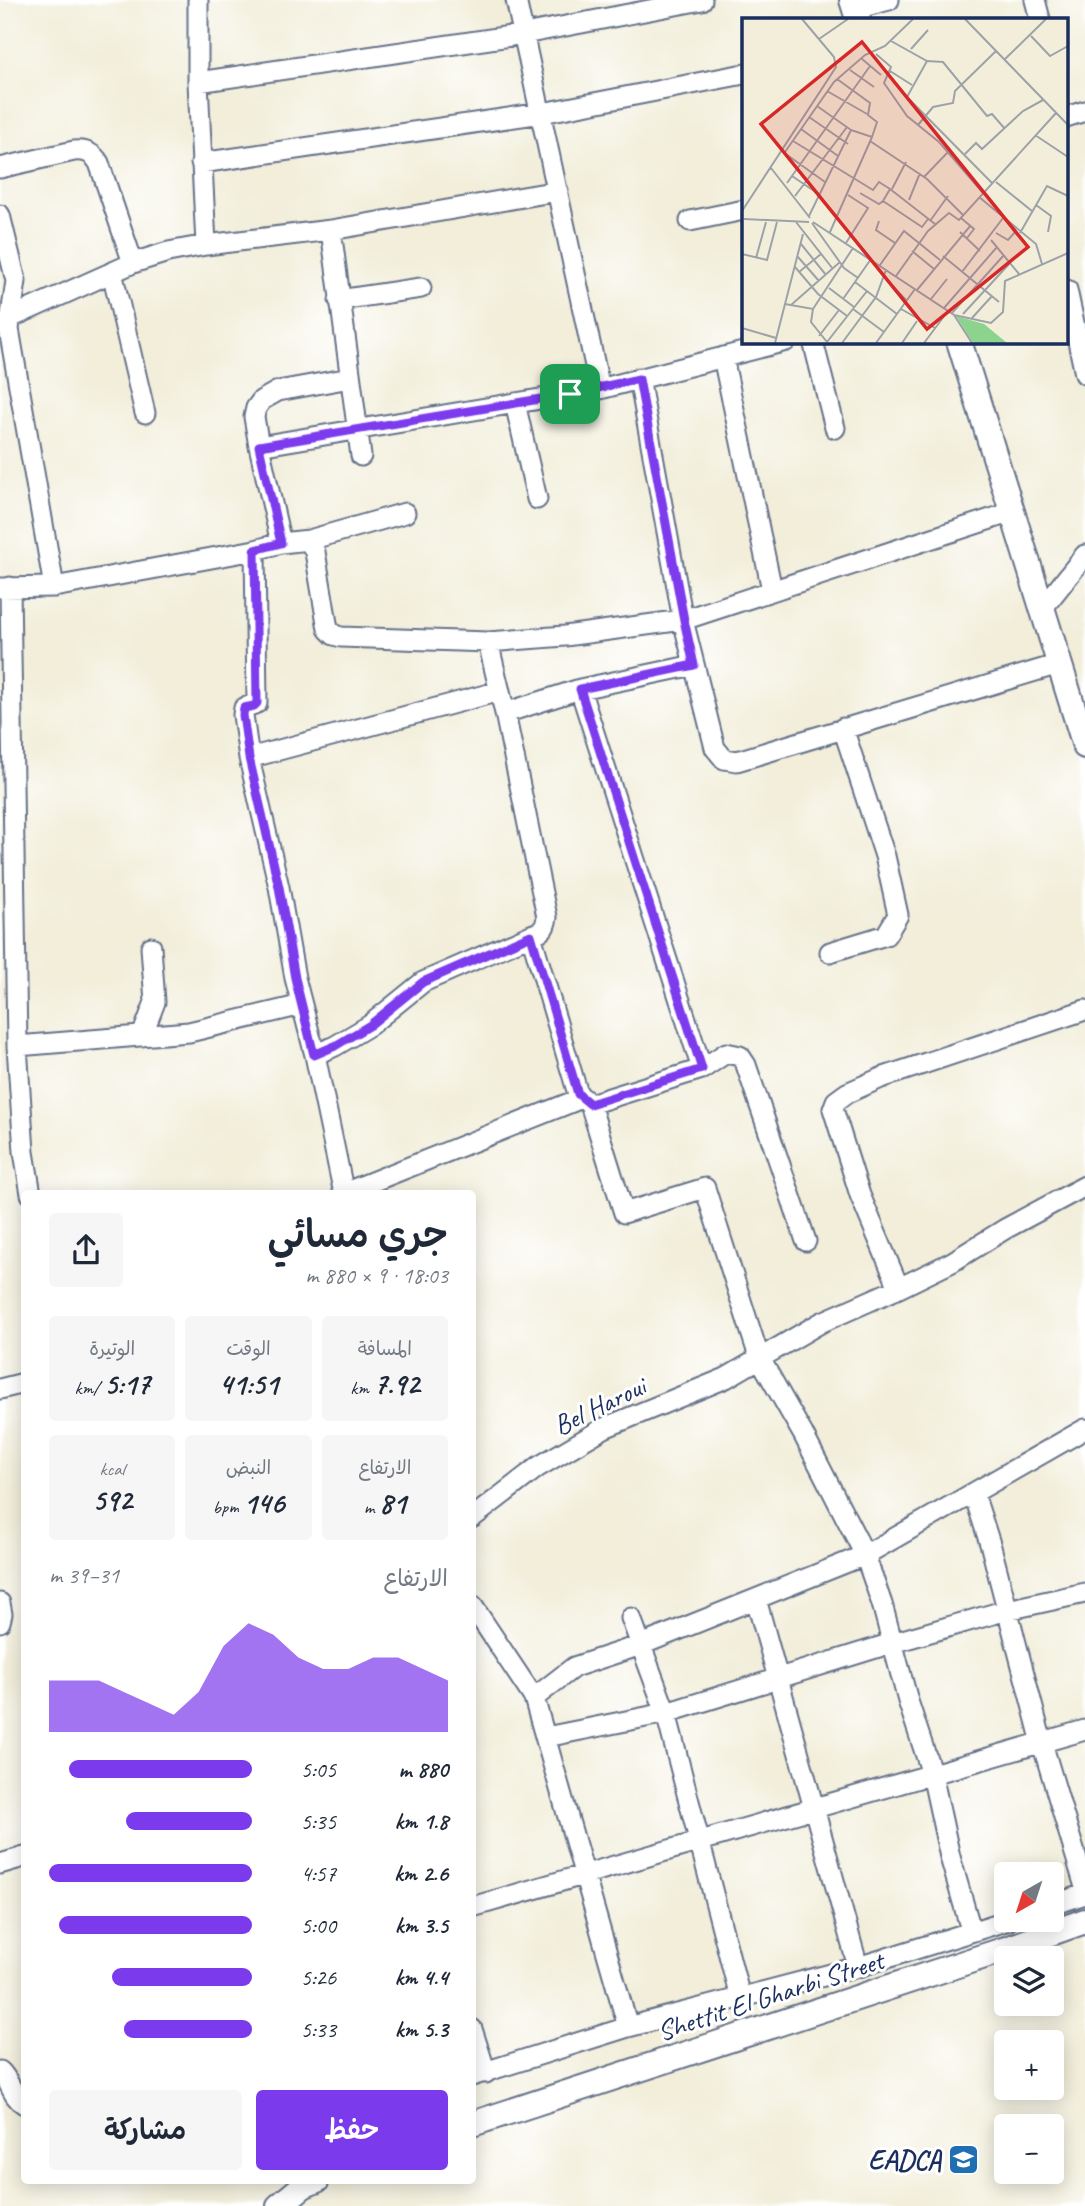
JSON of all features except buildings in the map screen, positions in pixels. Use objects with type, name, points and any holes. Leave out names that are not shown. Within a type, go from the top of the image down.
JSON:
[{"type":"street","points":[[198,0],[198,82],[206,245]]},
{"type":"street","points":[[516,0],[600,389]]},
{"type":"street","points":[[198,82],[524,34],[702,0]]},
{"type":"street","points":[[855,9],[889,0]]},
{"type":"street","points":[[1035,0],[1040,18]]},
{"type":"street","points":[[201,163],[541,113],[742,74]]},
{"type":"street","points":[[1068,116],[1085,111]]},
{"type":"street","points":[[0,168],[74,151],[92,154],[99,163],[133,263]]},
{"type":"street","points":[[10,318],[133,263],[168,252],[331,230],[558,191]]},
{"type":"street","points":[[691,221],[742,210]]},
{"type":"street","points":[[0,215],[16,281],[9,329],[54,587]]},
{"type":"street","points":[[331,230],[360,456]]},
{"type":"street","points":[[112,272],[145,413]]},
{"type":"street","points":[[339,300],[421,288]]},
{"type":"street","points":[[1073,288],[1085,374]]},
{"type":"street","points":[[259,446],[600,389],[778,343]]},
{"type":"street","points":[[814,343],[835,428]]},
{"type":"street","points":[[959,343],[1085,746]]},
{"type":"street","points":[[723,356],[772,590]]},
{"type":"street","points":[[281,543],[259,446],[254,416],[256,408],[269,394],[350,378]]},
{"type":"street","points":[[639,379],[694,665],[715,748],[724,759],[737,761],[1059,664]]},
{"type":"street","points":[[515,403],[537,499]]},
{"type":"street","points":[[309,540],[314,552],[327,629],[334,635],[488,642],[565,636],[684,620],[1012,512]]},
{"type":"street","points":[[30,1190],[24,1153],[17,1046],[5,588],[54,587],[281,543],[309,540],[405,513]]},
{"type":"street","points":[[255,550],[257,703],[244,708],[243,715],[249,758],[279,887],[295,978],[343,1190]]},
{"type":"street","points":[[1042,609],[1085,555]]},
{"type":"street","points":[[314,1055],[370,1025],[423,982],[542,932],[545,928],[547,917],[488,642]]},
{"type":"street","points":[[505,713],[580,689],[694,665]]},
{"type":"street","points":[[580,689],[702,1069]]},
{"type":"street","points":[[249,758],[500,691]]},
{"type":"street","points":[[830,952],[887,935],[898,915],[885,856],[843,728]]},
{"type":"street","points":[[531,935],[578,1094],[586,1101],[624,1213],[705,1188],[759,1357],[803,1434],[865,1555],[932,1774],[950,1857],[971,1930]]},
{"type":"street","points":[[142,1036],[155,1002],[151,947]]},
{"type":"street","points":[[17,1046],[189,1032],[302,1005]]},
{"type":"street","points":[[899,1288],[860,1195],[832,1109],[836,1101],[847,1093],[881,1079],[1085,1010]]},
{"type":"street","points":[[352,1190],[586,1101],[702,1069],[726,1053],[740,1056],[746,1065],[806,1241]]},
{"type":"street","name":"Bel Haroui","points":[[476,1515],[538,1467],[604,1428],[726,1378],[822,1322],[952,1262],[1005,1229],[1085,1186]]},
{"type":"street","points":[[0,1389],[21,1384]]},
{"type":"street","points":[[534,1698],[575,1667],[642,1645],[865,1555],[1083,1437]]},
{"type":"street","points":[[974,1494],[1042,1743],[1085,1887]]},
{"type":"street","points":[[546,1737],[666,1713],[1007,1610],[1085,1593]]},
{"type":"street","points":[[756,1599],[858,1967]]},
{"type":"street","points":[[0,1603],[0,1622]]},
{"type":"street","points":[[476,1611],[534,1698],[628,2027]]},
{"type":"street","points":[[631,1618],[666,1713],[740,1997]]},
{"type":"street","points":[[476,1906],[1085,1730]]},
{"type":"street","points":[[0,1864],[21,1858]]},
{"type":"street","points":[[1064,1901],[1085,1894]]},
{"type":"street","name":"Shettit El Gharbi Street","points":[[476,2123],[1085,1921]]},
{"type":"street","points":[[476,2055],[479,2075],[628,2027],[858,1967],[994,1924]]},
{"type":"street","points":[[0,2071],[13,2095],[21,2102]]},
{"type":"street","points":[[279,2206],[308,2184]]},
{"type":"place","name":"EADCA","points":[[964,2159]]},
{"type":"route","points":[[639,379],[694,665],[580,689],[702,1069],[590,1104],[578,1094],[531,935],[423,982],[370,1025],[314,1055],[249,758],[243,715],[244,708],[257,703],[255,550],[281,543],[259,446],[570,394],[639,379]]}]
